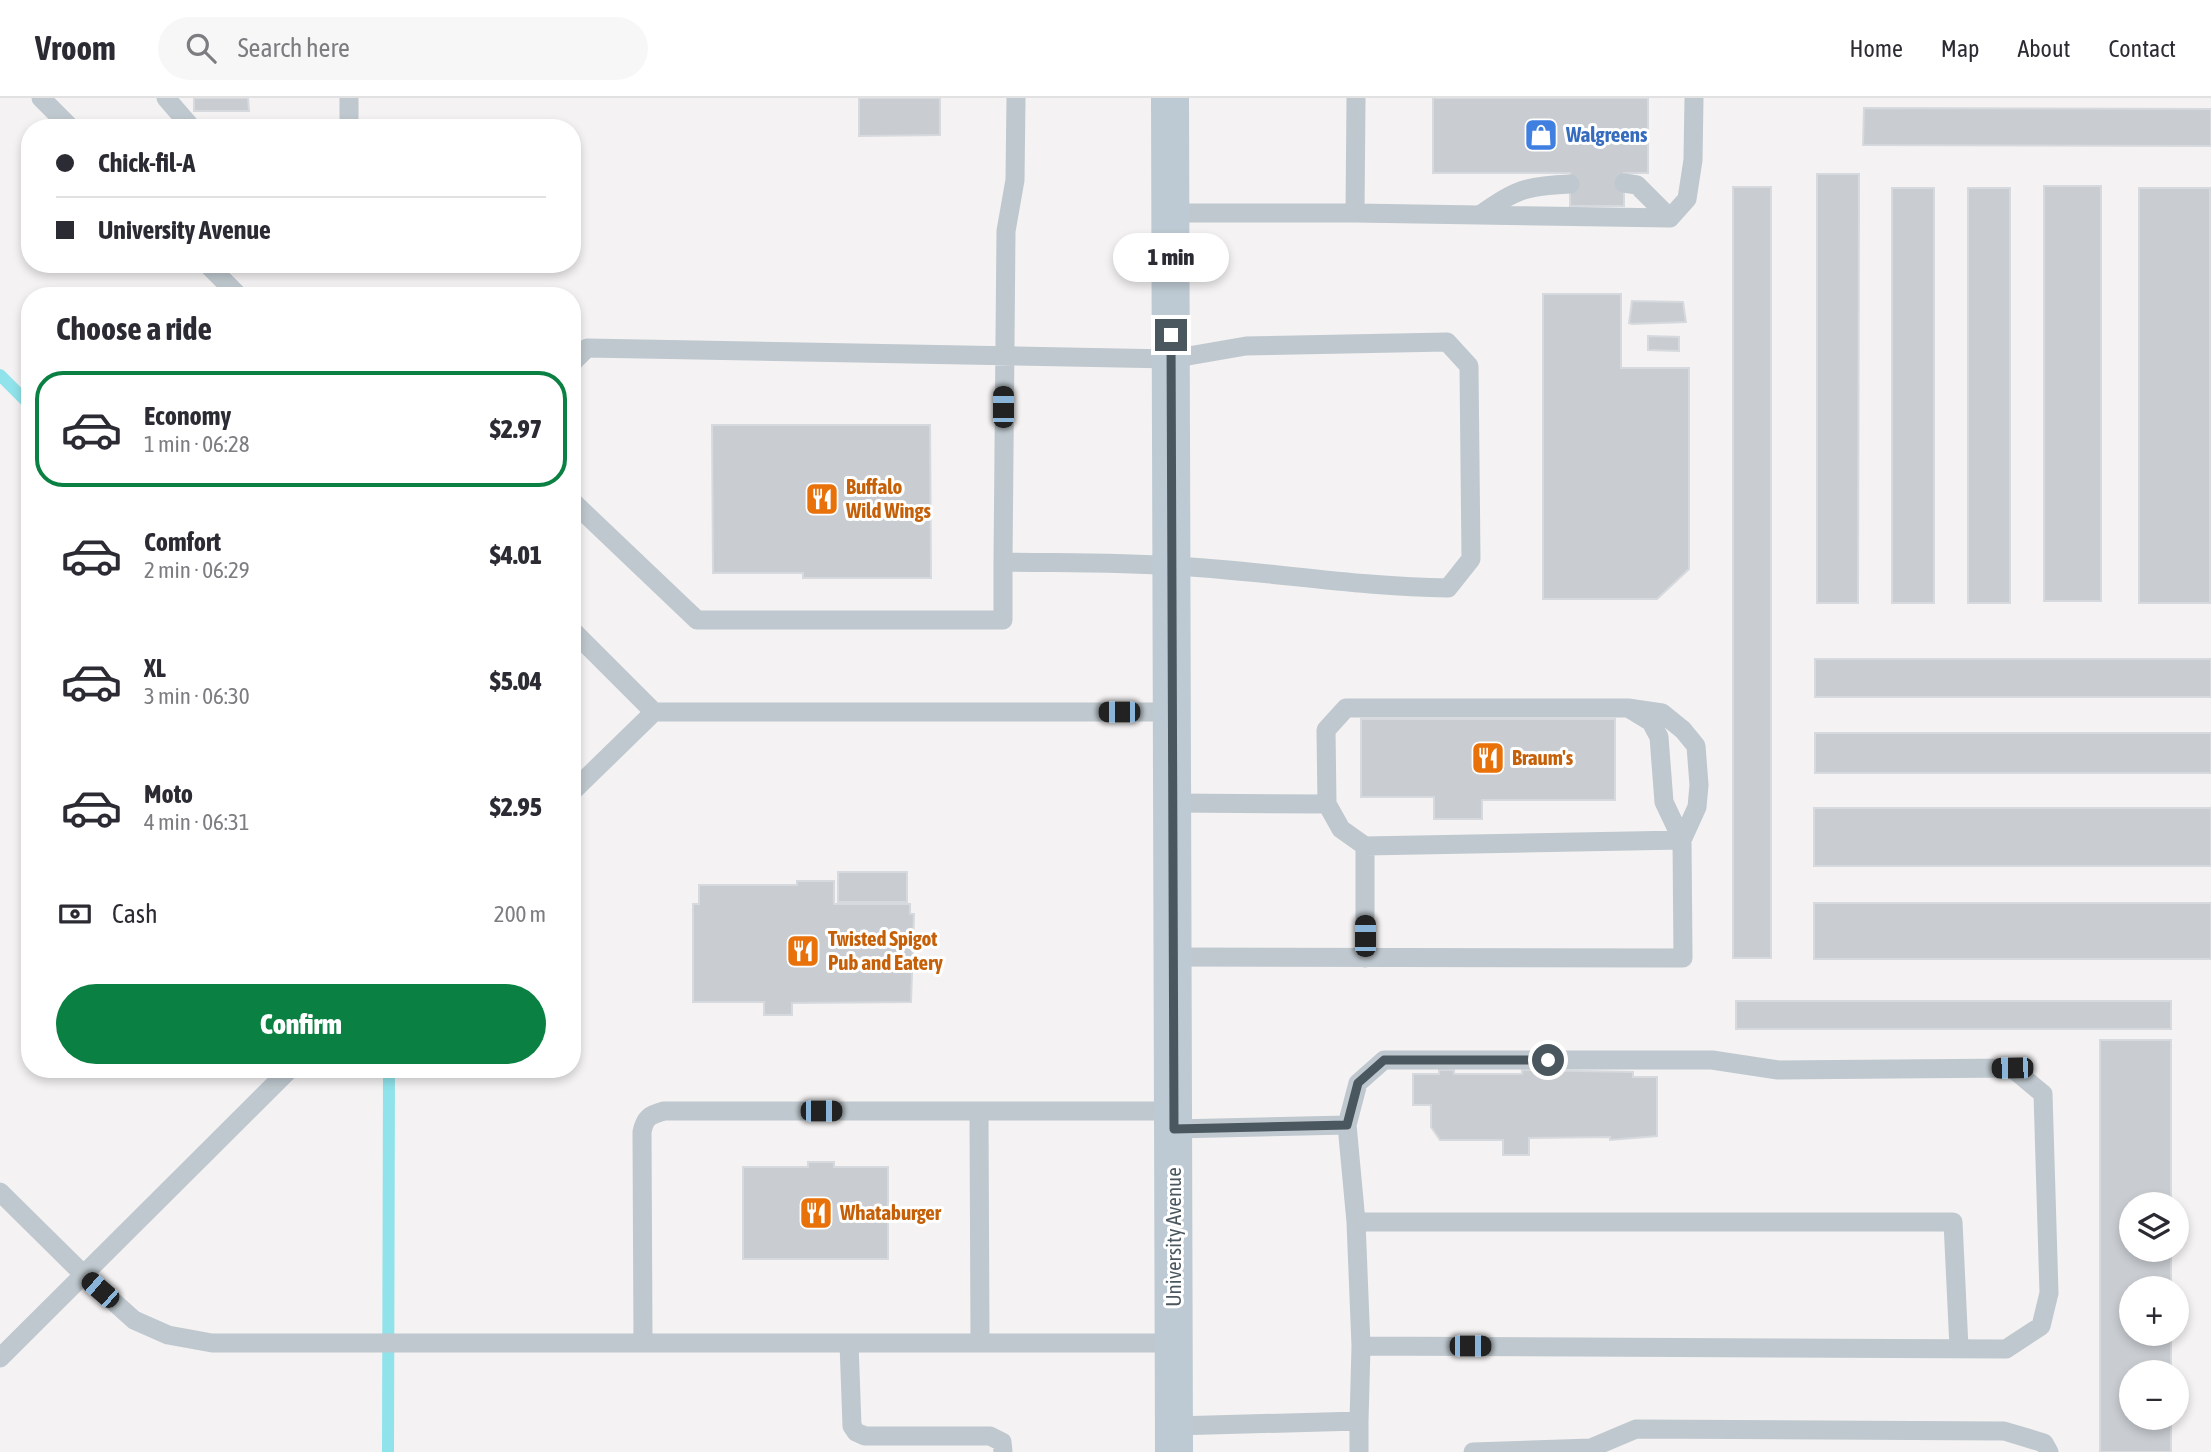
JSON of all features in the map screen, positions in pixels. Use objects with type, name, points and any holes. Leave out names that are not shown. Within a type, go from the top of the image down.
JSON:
[{"type":"main road","name":"University Avenue","points":[[1170,98],[1174,566],[1174,1439]]},
{"type":"lane","points":[[41,98],[62,119]]},
{"type":"lane","points":[[166,98],[184,119]]},
{"type":"lane","points":[[349,98],[349,119]]},
{"type":"lane","points":[[581,510],[697,620],[1003,620],[1006,231],[1016,180],[1016,98]]},
{"type":"lane","points":[[1355,213],[1356,98]]},
{"type":"lane","points":[[1170,213],[1670,218],[1687,200],[1693,160],[1693,98]]},
{"type":"lane","points":[[1623,183],[1637,185],[1670,218]]},
{"type":"lane","points":[[1480,215],[1506,196],[1529,186],[1570,184]]},
{"type":"lane","points":[[222,273],[232,287]]},
{"type":"lane","points":[[581,354],[587,348],[1171,359],[1246,346],[1447,342],[1469,366],[1471,559],[1448,588],[1385,587],[1322,578],[1174,566],[1003,562]]},
{"type":"lane","points":[[581,640],[654,712]]},
{"type":"lane","points":[[1346,708],[1628,708],[1661,713],[1683,730],[1696,746],[1699,785],[1697,807],[1682,840],[1365,846],[1341,829],[1327,804],[1326,730],[1346,708]]},
{"type":"lane","points":[[1174,957],[1683,958],[1682,840],[1664,802],[1659,737],[1651,722],[1628,708]]},
{"type":"lane","points":[[581,783],[654,712],[1174,712]]},
{"type":"lane","points":[[1174,803],[1327,804]]},
{"type":"lane","points":[[1365,846],[1365,958]]},
{"type":"lane","points":[[1359,1452],[1361,1346],[1356,1222],[1347,1125],[1358,1083],[1384,1060],[1712,1060],[1778,1070],[2012,1068],[2043,1094],[2049,1293],[2041,1326],[2006,1349],[1361,1346]]},
{"type":"lane","points":[[0,1358],[281,1078]]},
{"type":"lane","points":[[643,1343],[642,1132],[644,1121],[651,1114],[664,1111],[979,1111],[1347,1125]]},
{"type":"lane","points":[[979,1111],[980,1343]]},
{"type":"lane","points":[[0,1192],[83,1275],[134,1320],[168,1335],[212,1343],[1174,1343]]},
{"type":"lane","points":[[1356,1222],[1953,1222],[1959,1349]]},
{"type":"lane","points":[[849,1343],[852,1426],[856,1432],[865,1436],[990,1436],[1002,1442],[1003,1452]]},
{"type":"lane","points":[[1174,1439],[1359,1421]]},
{"type":"lane","points":[[1473,1452],[1594,1450],[1636,1429],[2004,1431],[2043,1443],[2049,1452]]},
{"type":"building","points":[[194,98],[248,98],[249,111],[194,111]]},
{"type":"building","points":[[859,98],[940,98],[940,135],[859,136]]},
{"type":"building","name":"Walgreens","points":[[1433,98],[1648,98],[1648,173],[1624,173],[1624,206],[1570,206],[1570,173],[1433,173]]},
{"type":"building","points":[[1864,108],[2211,109],[2211,146],[1863,145]]},
{"type":"building","points":[[1817,174],[1859,174],[1858,603],[1817,603]]},
{"type":"building","points":[[2044,186],[2101,186],[2101,601],[2044,601]]},
{"type":"building","points":[[1733,187],[1771,187],[1771,958],[1733,958]]},
{"type":"building","points":[[1892,188],[1934,188],[1934,603],[1892,603]]},
{"type":"building","points":[[1968,188],[2010,188],[2010,603],[1968,603]]},
{"type":"building","points":[[2139,188],[2210,188],[2210,603],[2139,603]]},
{"type":"building","points":[[1543,294],[1621,294],[1621,368],[1689,368],[1689,569],[1657,599],[1543,599]]},
{"type":"building","points":[[1632,301],[1683,302],[1686,322],[1629,323]]},
{"type":"building","points":[[1648,336],[1679,337],[1679,351],[1648,350]]},
{"type":"building","name":"Buffalo Wild Wings","points":[[712,425],[930,425],[931,578],[803,578],[803,573],[713,573]]},
{"type":"building","points":[[1815,659],[2211,659],[2211,697],[1815,697]]},
{"type":"building","name":"Braum's","points":[[1361,719],[1615,719],[1615,800],[1482,800],[1482,819],[1434,819],[1434,797],[1361,797]]},
{"type":"building","points":[[1815,733],[2211,733],[2211,773],[1815,773]]},
{"type":"building","points":[[1814,808],[2211,808],[2211,866],[1814,866]]},
{"type":"building","points":[[838,872],[907,872],[907,902],[838,902]]},
{"type":"building","name":"Twisted Spigot Pub and Eatery","points":[[797,881],[834,881],[834,904],[910,904],[910,914],[914,914],[911,1002],[792,1003],[792,1015],[764,1015],[764,1002],[693,1002],[693,904],[699,904],[699,885],[797,885]]},
{"type":"building","points":[[1814,903],[2211,903],[2211,959],[1814,959]]},
{"type":"building","points":[[1736,1001],[2171,1001],[2171,1029],[1736,1029]]},
{"type":"building","points":[[2100,1040],[2171,1040],[2171,1192],[2119,1192],[2119,1262],[2171,1262],[2171,1276],[2119,1276],[2119,1346],[2171,1346],[2171,1360],[2119,1360],[2119,1430],[2171,1430],[2171,1452],[2100,1452]]},
{"type":"building","points":[[1439,1070],[1454,1070],[1454,1074],[1522,1074],[1522,1070],[1633,1072],[1633,1077],[1657,1077],[1657,1136],[1610,1140],[1610,1137],[1529,1138],[1529,1155],[1503,1155],[1503,1140],[1440,1140],[1431,1127],[1431,1105],[1413,1105],[1413,1074],[1439,1074]]},
{"type":"building","name":"Whataburger","points":[[808,1162],[834,1162],[834,1167],[888,1167],[888,1259],[743,1259],[743,1167],[808,1167]]},
{"type":"waterway","points":[[0,375],[21,396]]},
{"type":"waterway","points":[[388,1452],[389,1078]]},
{"type":"place","name":"Walgreens","points":[[1541,135]]},
{"type":"place","name":"Buffalo Wild Wings","points":[[822,499]]},
{"type":"place","name":"Braum's","points":[[1488,758]]},
{"type":"place","name":"Twisted Spigot Pub and Eatery","points":[[803,951]]},
{"type":"place","name":"Whataburger","points":[[816,1213]]},
{"type":"route","points":[[1171,335],[1174,566],[1174,1129],[1347,1125],[1358,1083],[1384,1060],[1548,1060]]}]
